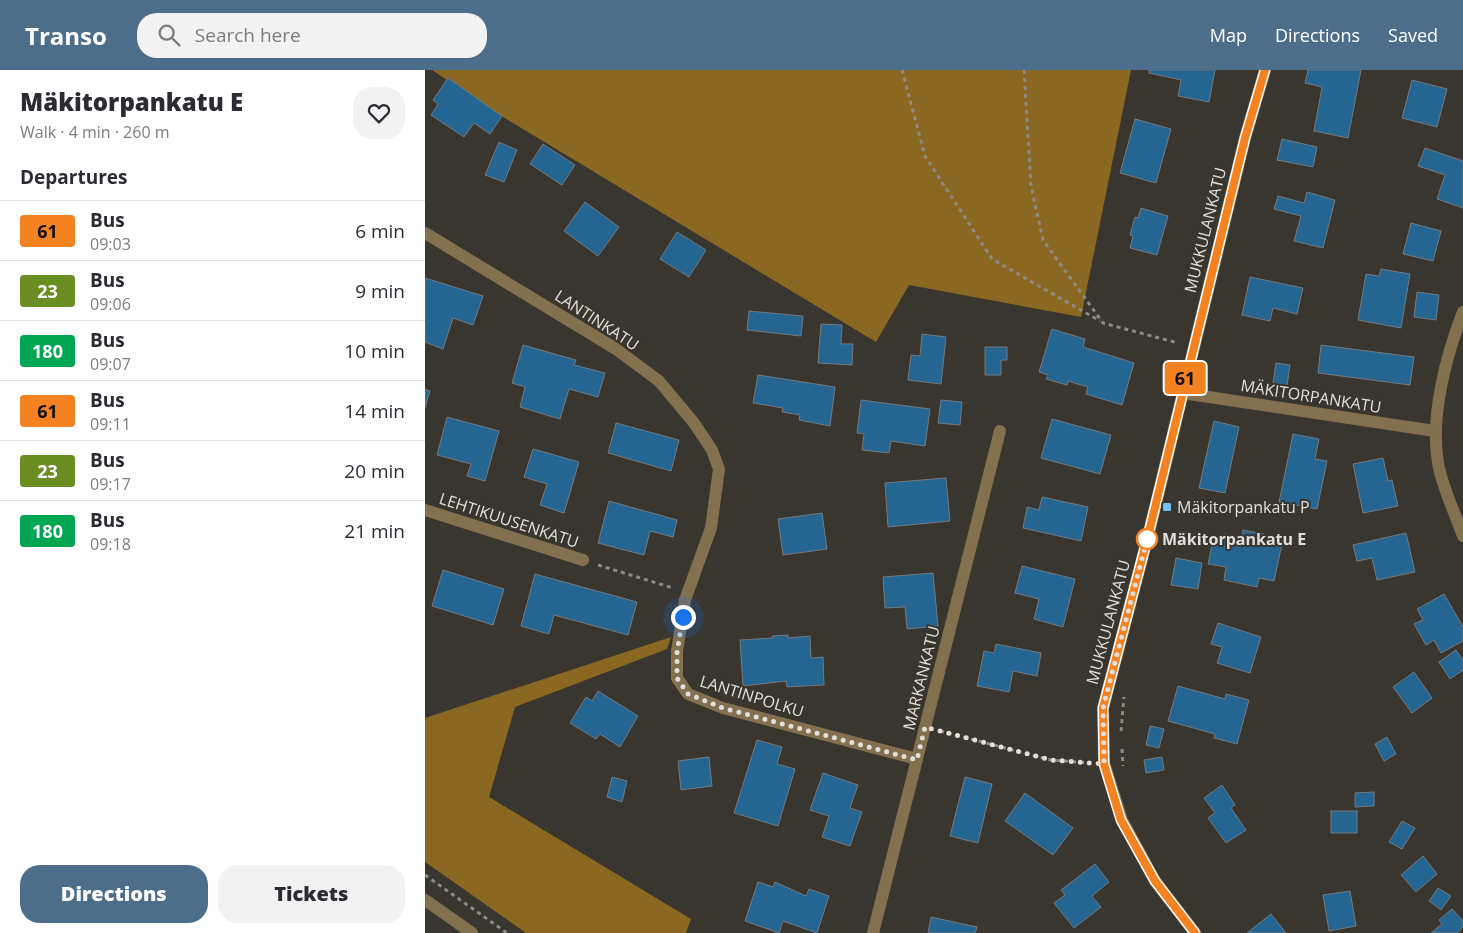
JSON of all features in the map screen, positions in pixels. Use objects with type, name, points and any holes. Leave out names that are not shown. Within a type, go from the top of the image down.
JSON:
[{"type":"street","name":"MUKKULANKATU","points":[[1195,933],[1155,881],[1121,820],[1104,764],[1103,708],[1245,138],[1265,70]]},
{"type":"street","name":"LANTINKATU","points":[[425,233],[616,349],[659,381],[694,423],[712,450],[719,469]]},
{"type":"street","points":[[1463,312],[1446,365],[1435,431],[1438,464],[1463,536]]},
{"type":"street","name":"MÄKITORPANKATU","points":[[1182,393],[1435,431]]},
{"type":"street","name":"MARKANKATU","points":[[873,933],[1001,431]]},
{"type":"street","name":"LANTINPOLKU","points":[[719,469],[711,528],[688,593],[677,652],[677,678],[688,694],[723,708],[917,760]]},
{"type":"street","name":"LEHTIKUUSENKATU","points":[[425,510],[583,560]]},
{"type":"street","points":[[425,900],[472,933]]},
{"type":"path","points":[[902,70],[925,156],[992,258],[1103,323],[1193,347]]},
{"type":"path","points":[[1024,70],[1031,186],[1043,240],[1103,323]]},
{"type":"path","points":[[583,560],[688,593]]},
{"type":"path","points":[[1121,739],[1124,694]]},
{"type":"path","points":[[925,727],[1051,760],[1104,764]]},
{"type":"path","points":[[1121,748],[1124,773]]},
{"type":"path","points":[[425,875],[507,933]]},
{"type":"shaded area","points":[[432,70],[1131,70],[1081,317],[909,285],[876,342],[498,114]]},
{"type":"shaded area","points":[[671,637],[667,649],[515,707],[489,797],[691,919],[686,933],[526,933],[425,862],[425,718]]},
{"type":"building","points":[[1149,70],[1215,70],[1209,102],[1178,96],[1181,80],[1149,73]]},
{"type":"building","points":[[1308,70],[1361,70],[1348,138],[1314,131],[1322,87],[1305,83]]},
{"type":"building","points":[[448,78],[502,116],[490,134],[474,123],[464,137],[431,115],[438,104],[433,100]]},
{"type":"building","points":[[1412,80],[1447,89],[1437,127],[1402,118]]},
{"type":"building","points":[[1135,119],[1171,129],[1156,183],[1120,173]]},
{"type":"building","points":[[1282,139],[1317,147],[1313,167],[1277,160]]},
{"type":"building","points":[[499,142],[517,150],[504,182],[485,175]]},
{"type":"building","points":[[543,144],[575,165],[562,185],[530,164]]},
{"type":"building","points":[[1425,148],[1463,161],[1463,208],[1437,199],[1445,175],[1418,166]]},
{"type":"building","points":[[1307,192],[1335,200],[1323,248],[1294,241],[1301,216],[1274,209],[1278,196],[1304,203]]},
{"type":"building","points":[[585,202],[619,227],[598,256],[564,231]]},
{"type":"building","points":[[1141,208],[1168,216],[1157,255],[1130,248],[1133,236],[1130,235],[1135,217],[1138,218]]},
{"type":"building","points":[[1411,223],[1441,231],[1433,261],[1403,254]]},
{"type":"building","points":[[677,232],[706,250],[689,277],[660,259]]},
{"type":"building","points":[[1381,269],[1410,274],[1401,328],[1358,320],[1366,274],[1379,276]]},
{"type":"building","points":[[1250,277],[1303,288],[1297,314],[1273,308],[1270,321],[1242,315]]},
{"type":"building","points":[[425,278],[483,296],[473,325],[453,318],[443,349],[425,342]]},
{"type":"building","points":[[1417,292],[1439,295],[1436,320],[1414,317]]},
{"type":"building","points":[[749,311],[803,316],[801,336],[747,330]]},
{"type":"building","points":[[821,324],[842,325],[841,344],[853,344],[852,365],[818,363]]},
{"type":"building","points":[[1052,329],[1085,339],[1083,347],[1134,363],[1122,405],[1086,394],[1088,387],[1068,381],[1067,385],[1046,379],[1048,375],[1039,372]]},
{"type":"building","points":[[922,334],[946,337],[941,384],[908,380],[911,355],[920,356]]},
{"type":"building","points":[[523,345],[576,360],[574,365],[605,373],[598,397],[569,389],[560,419],[520,407],[525,387],[512,383]]},
{"type":"building","points":[[1321,345],[1414,357],[1410,385],[1318,373]]},
{"type":"building","points":[[985,347],[1007,347],[1007,360],[1001,360],[1001,375],[985,375]]},
{"type":"building","points":[[1276,363],[1290,365],[1287,385],[1273,383]]},
{"type":"building","points":[[758,375],[835,387],[830,426],[799,420],[800,415],[782,412],[783,408],[753,403]]},
{"type":"building","points":[[425,389],[430,391],[425,408]]},
{"type":"building","points":[[861,400],[930,409],[925,446],[891,441],[889,453],[862,450],[864,434],[857,433]]},
{"type":"building","points":[[941,400],[962,402],[960,425],[938,423]]},
{"type":"building","points":[[447,417],[499,431],[485,481],[467,476],[471,464],[437,455]]},
{"type":"building","points":[[1052,419],[1111,435],[1100,474],[1041,458]]},
{"type":"building","points":[[1214,421],[1239,427],[1225,493],[1199,488]]},
{"type":"building","points":[[616,423],[679,440],[671,471],[608,453]]},
{"type":"building","points":[[1293,434],[1319,439],[1315,459],[1327,461],[1317,509],[1279,502]]},
{"type":"building","points":[[533,449],[579,462],[564,513],[540,505],[547,484],[524,477]]},
{"type":"building","points":[[1383,458],[1388,481],[1392,480],[1398,506],[1363,513],[1353,464]]},
{"type":"building","points":[[946,478],[950,521],[888,527],[885,483]]},
{"type":"building","points":[[1042,497],[1088,507],[1081,541],[1023,528],[1027,507],[1039,510]]},
{"type":"building","points":[[609,501],[677,520],[673,537],[650,531],[644,555],[598,543]]},
{"type":"building","points":[[822,513],[827,549],[783,555],[778,519]]},
{"type":"building","points":[[1243,530],[1264,534],[1263,540],[1282,544],[1274,581],[1259,578],[1257,587],[1224,580],[1226,567],[1208,564],[1213,540],[1222,542],[1224,534],[1242,537]]},
{"type":"building","points":[[1406,533],[1415,572],[1377,580],[1372,558],[1357,561],[1353,545]]},
{"type":"building","points":[[1176,558],[1202,563],[1198,589],[1171,585]]},
{"type":"building","points":[[1022,566],[1075,579],[1063,627],[1034,619],[1039,599],[1015,593]]},
{"type":"building","points":[[443,570],[504,589],[493,625],[432,606]]},
{"type":"building","points":[[933,573],[938,626],[907,629],[905,607],[885,608],[883,577]]},
{"type":"building","points":[[535,574],[637,602],[628,635],[554,615],[549,634],[521,626]]},
{"type":"building","points":[[1444,594],[1463,627],[1463,641],[1441,653],[1434,640],[1426,645],[1414,624],[1423,620],[1417,609]]},
{"type":"building","points":[[1218,623],[1261,637],[1250,673],[1217,663],[1222,647],[1211,644]]},
{"type":"building","points":[[788,635],[788,638],[810,636],[811,658],[823,657],[824,685],[787,687],[786,681],[743,686],[740,640]]},
{"type":"building","points":[[996,644],[1041,653],[1037,676],[1013,671],[1009,692],[977,686],[984,651],[994,653]]},
{"type":"building","points":[[1456,650],[1463,660],[1463,670],[1450,679],[1439,662]]},
{"type":"building","points":[[1414,672],[1432,698],[1412,713],[1393,687]]},
{"type":"building","points":[[1178,686],[1225,699],[1226,694],[1249,700],[1237,744],[1214,738],[1215,734],[1168,721]]},
{"type":"building","points":[[598,691],[638,716],[620,747],[600,734],[596,739],[570,723],[586,697],[592,701]]},
{"type":"building","points":[[1150,726],[1164,729],[1159,748],[1146,745]]},
{"type":"building","points":[[1387,737],[1396,754],[1384,761],[1375,744]]},
{"type":"building","points":[[757,740],[782,747],[777,764],[795,769],[778,826],[734,813]]},
{"type":"building","points":[[709,757],[712,786],[681,790],[678,761]]},
{"type":"building","points":[[1162,757],[1164,770],[1146,773],[1144,760]]},
{"type":"building","points":[[823,773],[858,785],[850,808],[862,812],[850,846],[822,837],[829,816],[810,810]]},
{"type":"building","points":[[612,777],[627,781],[622,802],[607,797]]},
{"type":"building","points":[[965,777],[992,784],[978,843],[950,836]]},
{"type":"building","points":[[1222,785],[1235,805],[1231,808],[1246,830],[1226,843],[1208,818],[1215,813],[1204,798]]},
{"type":"building","points":[[1374,792],[1374,806],[1355,807],[1355,793]]},
{"type":"building","points":[[1025,793],[1073,828],[1053,855],[1005,821]]},
{"type":"building","points":[[1331,811],[1357,811],[1357,833],[1331,833]]},
{"type":"building","points":[[1402,821],[1415,828],[1402,849],[1389,842]]},
{"type":"building","points":[[1423,856],[1437,874],[1416,892],[1401,875]]},
{"type":"building","points":[[1095,864],[1109,882],[1092,896],[1101,907],[1074,928],[1054,903],[1065,895],[1061,890]]},
{"type":"building","points":[[758,882],[773,887],[775,882],[806,896],[809,889],[829,896],[817,933],[783,921],[779,933],[745,921]]},
{"type":"building","points":[[1438,888],[1451,896],[1441,910],[1429,901]]},
{"type":"building","points":[[1350,891],[1356,926],[1329,931],[1323,895]]},
{"type":"building","points":[[1452,909],[1463,921],[1463,927],[1457,933],[1431,933],[1442,924],[1439,920]]},
{"type":"building","points":[[1271,914],[1286,933],[1247,933]]},
{"type":"building","points":[[931,917],[977,927],[975,933],[928,933]]},
{"type":"bus line","name":"61","points":[[1195,933],[1155,881],[1121,820],[1104,764],[1103,708],[1148,536],[1245,138],[1265,70]]},
{"type":"place","name":"Mäkitorpankatu P","points":[[1167,507]]},
{"type":"place","name":"Mäkitorpankatu E","points":[[1147,539]]},
{"type":"route","points":[[683,617],[677,652],[677,678],[688,694],[723,708],[917,760],[925,727],[1051,760],[1104,764],[1103,708],[1148,536],[1147,539]]}]
